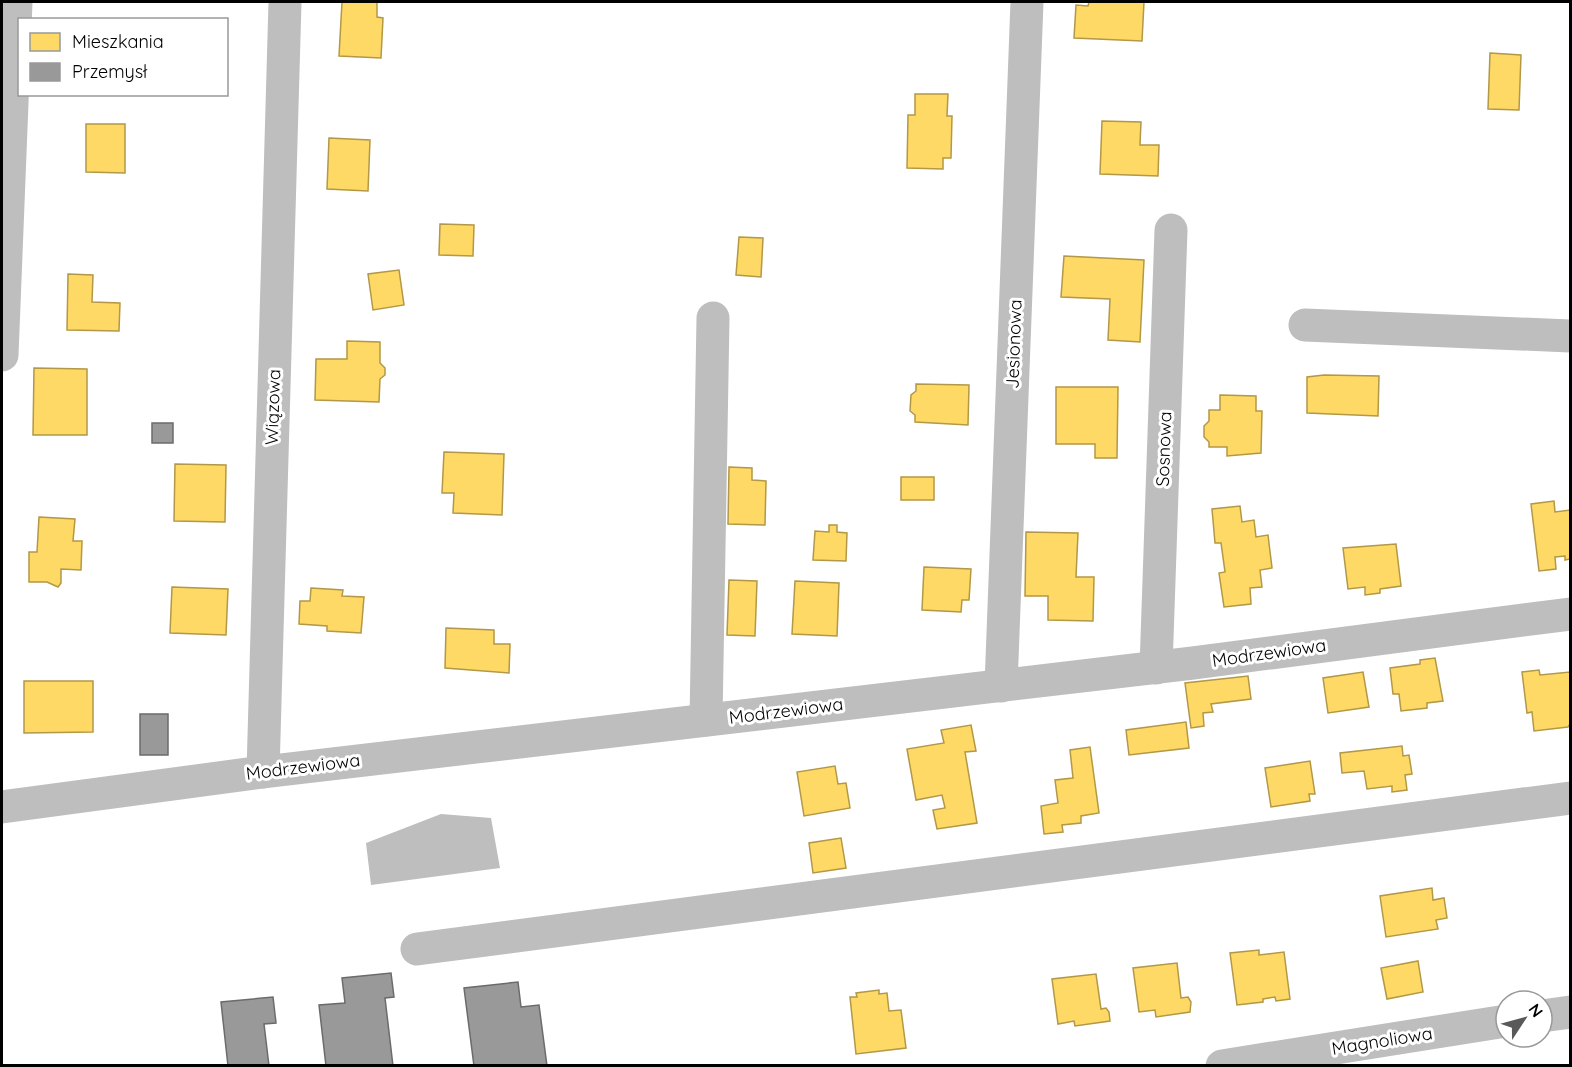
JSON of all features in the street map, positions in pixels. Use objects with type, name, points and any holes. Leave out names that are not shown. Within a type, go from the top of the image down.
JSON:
[{"type":"street","points":[[2,355],[16,2]]},
{"type":"street","name":"Wiązowa","points":[[262,772],[285,2]]},
{"type":"street","name":"Jesionowa","points":[[1001,686],[1027,2]]},
{"type":"street","name":"Sosnowa","points":[[1156,668],[1171,230]]},
{"type":"street","points":[[706,720],[713,318]]},
{"type":"street","points":[[1305,325],[1570,336]]},
{"type":"street","name":"Modrzewiowa","points":[[2,807],[262,772],[1156,668],[1570,614]]},
{"type":"street","points":[[417,949],[1570,798]]},
{"type":"street","points":[[1554,1014],[1570,1012]]},
{"type":"street","name":"Magnoliowa","points":[[1227,1065],[1494,1023]]},
{"type":"shaded area","points":[[441,814],[491,818],[500,868],[371,885],[366,843]]},
{"type":"building: Mieszkania","points":[[342,2],[377,2],[377,17],[383,18],[381,58],[339,56]]},
{"type":"building: Mieszkania","points":[[1089,2],[1144,2],[1142,41],[1074,38],[1076,5],[1088,6]]},
{"type":"building: Mieszkania","points":[[1490,53],[1521,55],[1519,110],[1488,109]]},
{"type":"building: Mieszkania","points":[[915,94],[948,94],[947,116],[952,116],[951,158],[943,158],[943,169],[907,168],[908,115],[915,115]]},
{"type":"building: Mieszkania","points":[[1102,121],[1141,122],[1140,145],[1159,145],[1158,176],[1100,174]]},
{"type":"building: Mieszkania","points":[[86,124],[125,124],[125,173],[86,172]]},
{"type":"building: Mieszkania","points":[[329,138],[370,140],[368,191],[327,189]]},
{"type":"building: Mieszkania","points":[[440,224],[474,225],[473,256],[439,255]]},
{"type":"building: Mieszkania","points":[[739,237],[763,238],[761,277],[736,275]]},
{"type":"building: Mieszkania","points":[[1064,256],[1144,260],[1140,342],[1108,340],[1110,299],[1061,297]]},
{"type":"building: Mieszkania","points":[[399,270],[404,305],[373,310],[368,274]]},
{"type":"building: Mieszkania","points":[[68,274],[93,275],[92,302],[120,303],[119,331],[67,330]]},
{"type":"building: Mieszkania","points":[[347,341],[380,342],[380,363],[385,368],[385,375],[380,379],[379,402],[315,400],[316,359],[347,359]]},
{"type":"building: Mieszkania","points":[[34,368],[87,369],[87,435],[33,435]]},
{"type":"building: Mieszkania","points":[[1379,376],[1378,416],[1307,413],[1307,377]]},
{"type":"building: Mieszkania","points":[[916,384],[969,385],[968,425],[915,422],[915,415],[910,411],[911,395],[916,391]]},
{"type":"building: Mieszkania","points":[[1056,387],[1118,387],[1117,458],[1095,458],[1095,444],[1056,444]]},
{"type":"building: Mieszkania","points":[[1220,395],[1256,396],[1256,411],[1262,411],[1261,453],[1227,456],[1227,447],[1209,447],[1209,442],[1204,437],[1204,426],[1209,421],[1209,410],[1220,410]]},
{"type":"building: Mieszkania","points":[[444,452],[504,454],[502,515],[453,513],[454,493],[442,493]]},
{"type":"building: Mieszkania","points":[[175,464],[226,465],[225,522],[174,521]]},
{"type":"building: Mieszkania","points":[[729,467],[752,468],[752,480],[766,481],[765,525],[728,524]]},
{"type":"building: Mieszkania","points":[[901,477],[934,477],[934,500],[901,500]]},
{"type":"building: Mieszkania","points":[[1554,501],[1555,512],[1570,510],[1570,559],[1565,560],[1565,556],[1555,557],[1556,569],[1539,571],[1531,504]]},
{"type":"building: Mieszkania","points":[[1240,506],[1242,522],[1254,520],[1256,537],[1268,535],[1272,568],[1260,570],[1262,587],[1250,588],[1251,604],[1224,607],[1219,573],[1225,572],[1221,543],[1215,543],[1212,509]]},
{"type":"building: Mieszkania","points":[[39,517],[75,519],[73,541],[82,541],[81,570],[61,569],[61,583],[58,587],[47,582],[29,582],[29,552],[37,552]]},
{"type":"building: Mieszkania","points":[[829,525],[837,525],[837,532],[847,533],[846,561],[813,560],[815,531],[829,532]]},
{"type":"building: Mieszkania","points":[[1026,532],[1078,533],[1076,577],[1094,577],[1093,621],[1048,620],[1048,596],[1025,596]]},
{"type":"building: Mieszkania","points":[[1396,544],[1401,586],[1380,589],[1380,593],[1365,595],[1365,587],[1348,589],[1343,548]]},
{"type":"building: Mieszkania","points":[[924,567],[971,569],[969,600],[962,600],[961,612],[922,610]]},
{"type":"building: Mieszkania","points":[[729,580],[757,581],[755,636],[727,635]]},
{"type":"building: Mieszkania","points":[[795,581],[839,583],[837,636],[792,634]]},
{"type":"building: Mieszkania","points":[[172,587],[228,589],[226,635],[170,633]]},
{"type":"building: Mieszkania","points":[[311,588],[343,590],[342,596],[364,597],[361,633],[327,631],[327,626],[299,624],[300,601],[310,601]]},
{"type":"building: Mieszkania","points":[[446,628],[494,630],[494,644],[510,644],[509,673],[445,668]]},
{"type":"building: Mieszkania","points":[[1435,658],[1443,701],[1427,703],[1427,708],[1401,711],[1399,694],[1393,694],[1390,668],[1420,664],[1420,660]]},
{"type":"building: Mieszkania","points":[[1539,670],[1540,675],[1570,672],[1570,724],[1568,727],[1534,731],[1532,712],[1527,713],[1522,672]]},
{"type":"building: Mieszkania","points":[[1363,672],[1369,707],[1328,713],[1323,678]]},
{"type":"building: Mieszkania","points":[[1248,676],[1251,699],[1211,704],[1213,712],[1203,713],[1204,726],[1191,728],[1185,683]]},
{"type":"building: Mieszkania","points":[[24,681],[93,681],[93,732],[24,733]]},
{"type":"building: Mieszkania","points":[[1186,722],[1189,748],[1129,755],[1126,730]]},
{"type":"building: Mieszkania","points":[[971,725],[976,751],[965,752],[977,823],[937,829],[933,810],[945,808],[942,795],[916,800],[907,749],[944,743],[941,730]]},
{"type":"building: Mieszkania","points":[[1402,746],[1403,756],[1409,755],[1412,774],[1405,775],[1407,790],[1392,792],[1392,786],[1367,789],[1364,771],[1342,773],[1340,753]]},
{"type":"building: Mieszkania","points":[[1090,747],[1099,813],[1081,816],[1081,823],[1062,825],[1063,832],[1044,834],[1041,806],[1058,803],[1055,780],[1073,778],[1070,750]]},
{"type":"building: Mieszkania","points":[[1310,761],[1315,794],[1309,794],[1310,801],[1271,807],[1265,768]]},
{"type":"building: Mieszkania","points":[[835,766],[838,784],[846,783],[850,808],[804,816],[797,772]]},
{"type":"building: Mieszkania","points":[[841,838],[846,868],[813,873],[809,843]]},
{"type":"building: Mieszkania","points":[[1432,888],[1433,900],[1444,898],[1447,918],[1436,920],[1438,929],[1386,937],[1380,896]]},
{"type":"building: Mieszkania","points":[[1259,950],[1259,955],[1284,952],[1290,999],[1276,1001],[1275,997],[1263,999],[1263,1002],[1237,1005],[1230,953]]},
{"type":"building: Mieszkania","points":[[1418,961],[1423,992],[1387,999],[1381,968]]},
{"type":"building: Mieszkania","points":[[1177,963],[1181,998],[1188,997],[1191,1002],[1190,1012],[1156,1017],[1155,1010],[1139,1012],[1133,968]]},
{"type":"building: Mieszkania","points":[[1096,974],[1101,1009],[1106,1008],[1109,1012],[1110,1021],[1075,1026],[1074,1021],[1058,1024],[1052,979]]},
{"type":"building: Mieszkania","points":[[879,990],[879,994],[887,993],[889,1011],[901,1010],[906,1048],[856,1054],[850,997],[857,997],[856,993]]},
{"type":"building: Przemysł","points":[[152,423],[173,423],[173,443],[152,443]]},
{"type":"building: Przemysł","points":[[140,714],[168,714],[168,755],[140,755]]},
{"type":"building: Przemysł","points":[[391,973],[394,997],[385,998],[393,1066],[326,1066],[319,1005],[345,1003],[342,978]]},
{"type":"building: Przemysł","points":[[518,982],[521,1007],[539,1005],[547,1066],[474,1066],[464,988]]},
{"type":"building: Przemysł","points":[[273,997],[276,1023],[264,1024],[269,1066],[228,1066],[221,1002]]}]
